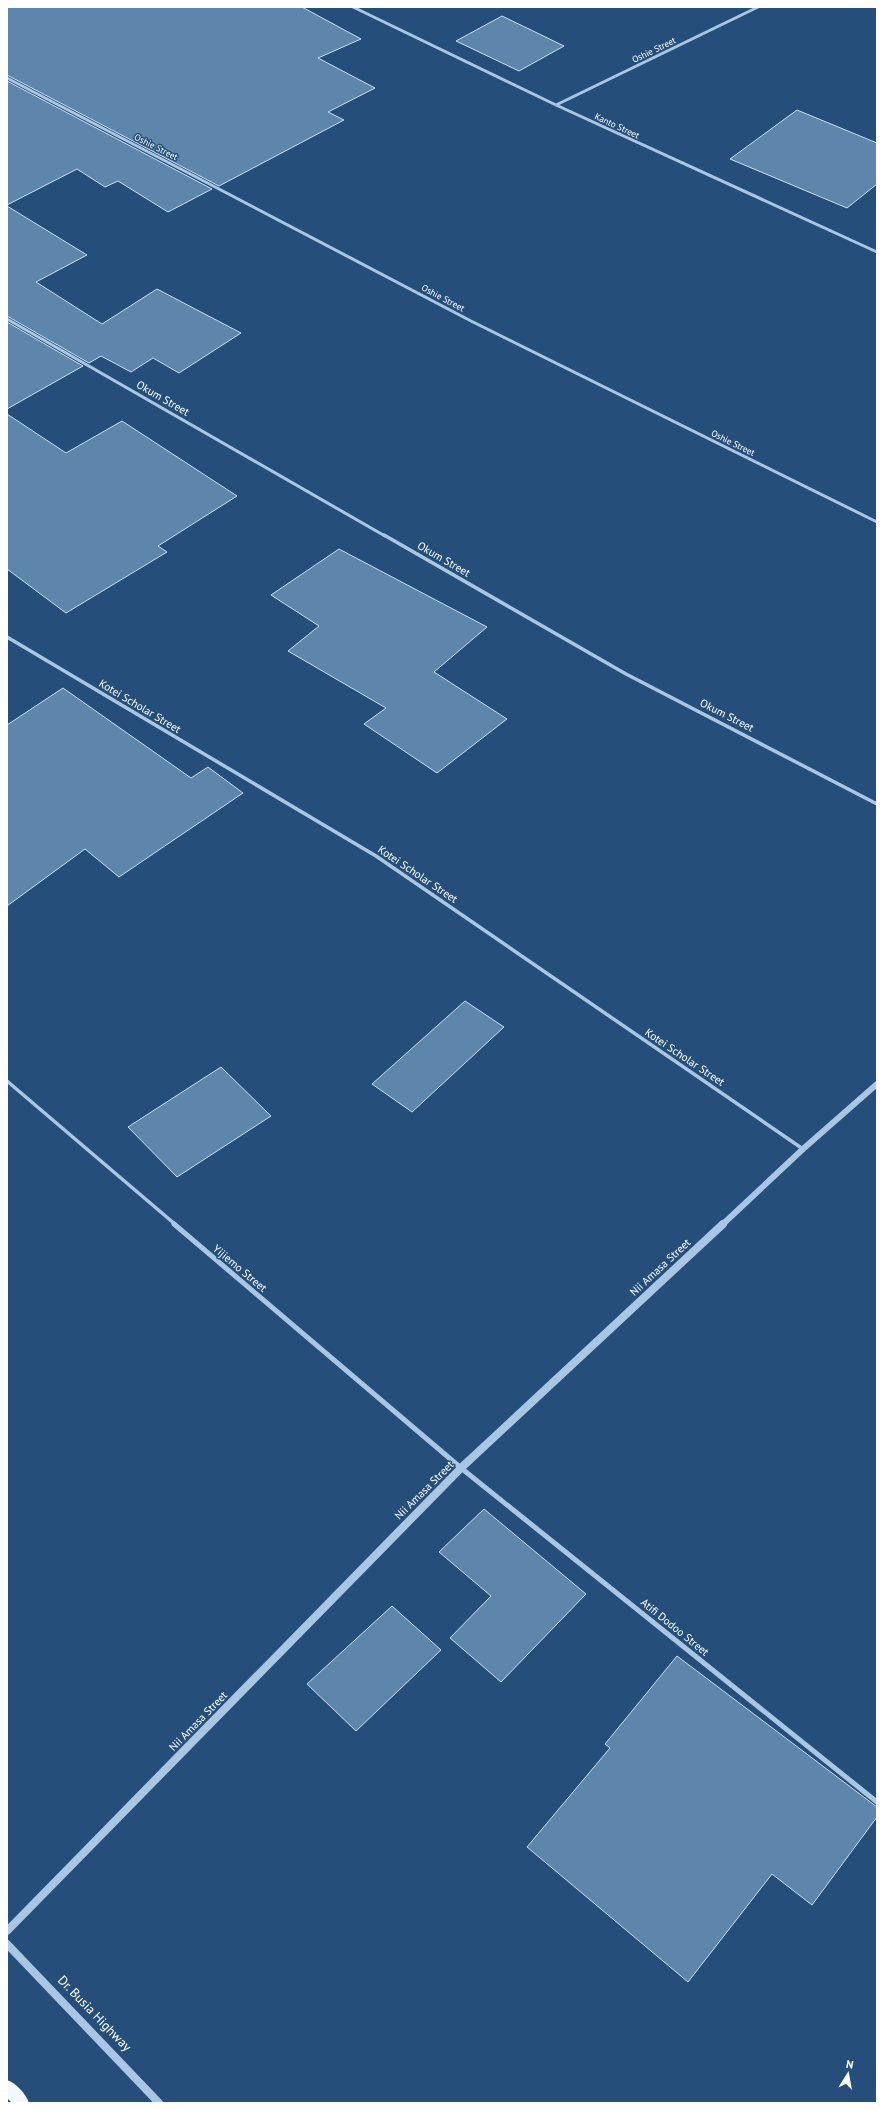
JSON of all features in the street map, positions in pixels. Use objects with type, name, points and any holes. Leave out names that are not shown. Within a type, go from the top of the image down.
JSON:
[{"type":"highway","points":[[7,2087],[22,2103]]},
{"type":"street","name":"Kanto Street","points":[[353,7],[556,105],[877,252]]},
{"type":"street","name":"Oshie Street","points":[[556,105],[758,7]]},
{"type":"street","name":"Oshie Street","points":[[7,78],[471,321],[877,522]]},
{"type":"street","name":"Okum Street","points":[[7,319],[626,674],[877,804]]},
{"type":"street","name":"Kotei Scholar Street","points":[[7,637],[376,856],[803,1149]]},
{"type":"street","name":"Yijiemo Street","points":[[7,1081],[461,1468]]},
{"type":"street","name":"Nii Amasa Street","points":[[7,1932],[461,1468],[803,1149],[877,1084]]},
{"type":"street","name":"Atifi Dodoo Street","points":[[461,1468],[877,1802]]},
{"type":"street","name":"Dr. Busia Highway","points":[[7,1944],[159,2103]]},
{"type":"building","points":[[7,7],[302,7],[361,39],[318,58],[375,88],[328,112],[344,120],[219,186],[7,75]]},
{"type":"building","points":[[502,16],[564,46],[519,71],[456,41]]},
{"type":"building","points":[[7,81],[212,189],[168,212],[118,181],[105,187],[77,169],[7,205]]},
{"type":"building","points":[[797,110],[877,143],[877,184],[847,208],[730,159]]},
{"type":"building","points":[[7,206],[87,255],[36,282],[102,324],[157,289],[241,333],[179,373],[153,358],[131,372],[101,356],[89,363],[7,316]]},
{"type":"building","points":[[7,322],[83,366],[7,409]]},
{"type":"building","points":[[7,414],[66,453],[122,421],[237,496],[158,546],[167,552],[66,613],[7,569]]},
{"type":"building","points":[[339,549],[487,627],[434,672],[507,719],[437,773],[364,724],[386,708],[288,651],[319,626],[271,595]]},
{"type":"building","points":[[63,688],[191,778],[208,767],[243,793],[119,877],[85,849],[7,906],[7,725]]},
{"type":"building","points":[[465,1001],[504,1027],[412,1112],[372,1084]]},
{"type":"building","points":[[221,1067],[271,1116],[177,1177],[128,1127]]},
{"type":"building","points":[[484,1509],[586,1594],[501,1682],[450,1638],[491,1596],[439,1552]]},
{"type":"building","points":[[392,1606],[441,1650],[356,1731],[307,1684]]},
{"type":"building","points":[[677,1656],[877,1807],[877,1817],[812,1905],[772,1874],[688,1982],[527,1847],[610,1748],[605,1744]]}]
